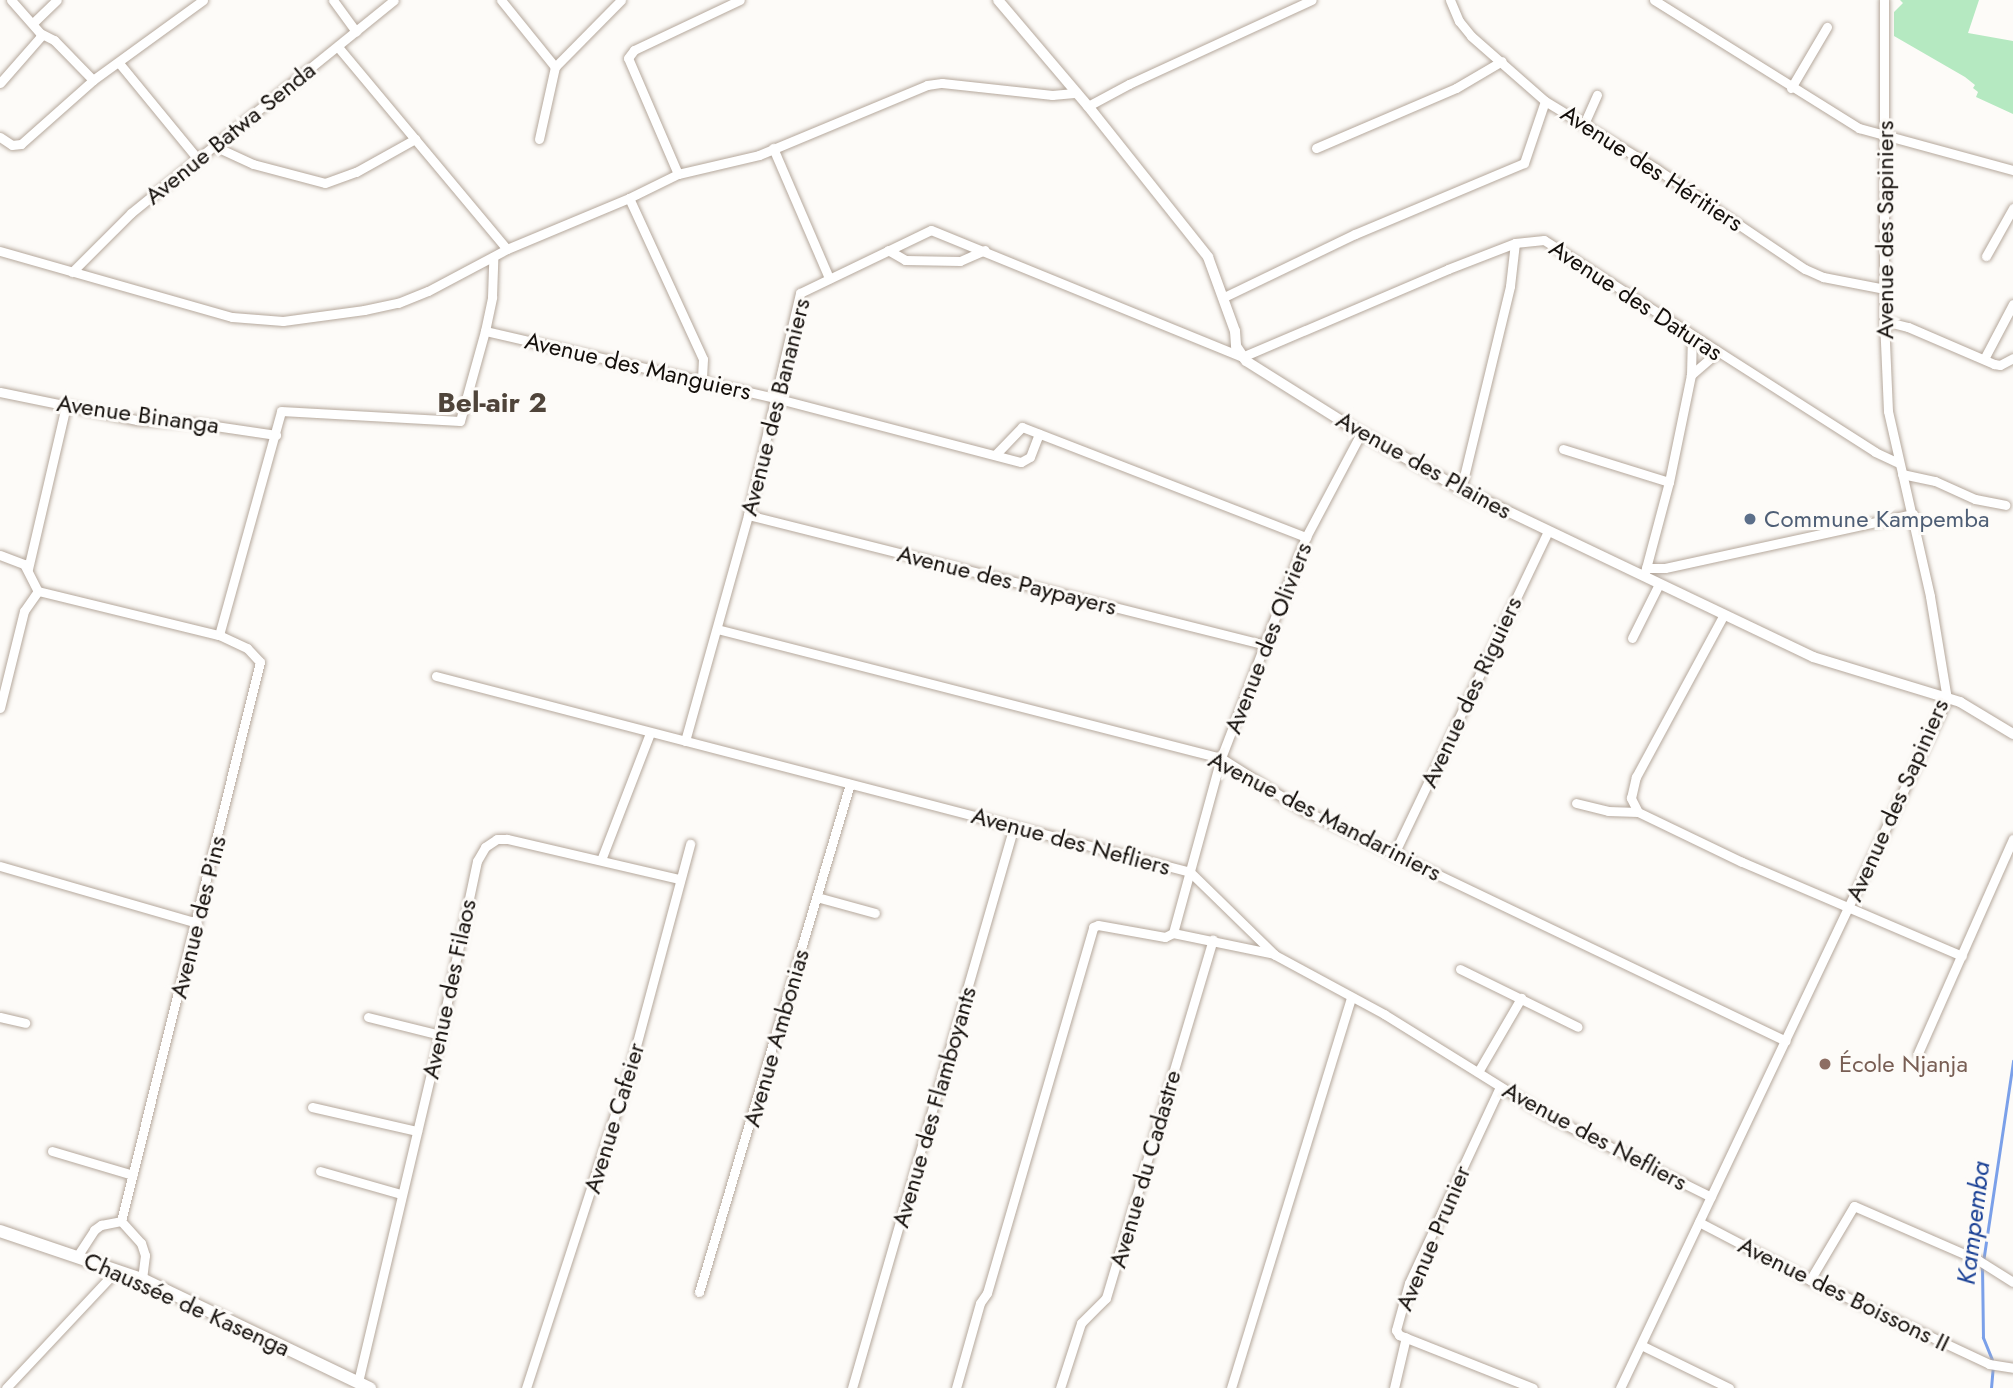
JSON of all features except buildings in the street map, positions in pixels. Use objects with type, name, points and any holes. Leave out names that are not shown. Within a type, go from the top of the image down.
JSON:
[{"type":"main road","name":"Chaussée de Kasenga","points":[[0,1231],[78,1255],[142,1279],[364,1386]]},
{"type":"street","points":[[11,0],[42,35],[54,40],[93,80]]},
{"type":"street","points":[[33,23],[58,0]]},
{"type":"street","points":[[0,137],[12,145],[21,144],[93,80],[203,0]]},
{"type":"street","points":[[332,0],[356,32]]},
{"type":"street","name":"Avenue Batwa Senda","points":[[72,272],[131,214],[197,158],[394,0]]},
{"type":"street","points":[[501,0],[555,67]]},
{"type":"street","points":[[539,139],[555,67],[621,0]]},
{"type":"street","points":[[678,174],[628,58],[634,50],[740,0]]},
{"type":"street","points":[[998,0],[1088,106],[1209,257],[1242,357]]},
{"type":"street","points":[[1088,106],[1129,84],[1312,0]]},
{"type":"street","name":"Avenue des Héritiers","points":[[1450,0],[1464,28],[1545,101],[1682,186],[1805,269],[1833,280],[1885,289]]},
{"type":"street","points":[[1654,0],[1848,122],[1885,136],[2013,170]]},
{"type":"street","name":"Avenue des Sapiniers","points":[[1620,1388],[1947,699],[1913,514],[1888,411],[1884,321],[1884,0]]},
{"type":"street","points":[[1791,88],[1827,27]]},
{"type":"street","points":[[0,83],[42,35]]},
{"type":"street","points":[[338,47],[507,249]]},
{"type":"street","points":[[1316,148],[1456,88],[1502,61]]},
{"type":"street","points":[[119,63],[197,158]]},
{"type":"street","points":[[0,251],[215,314],[283,320],[398,303],[493,259],[507,249],[629,198],[678,174],[722,166],[773,148],[927,85],[942,83],[1052,95],[1077,93]]},
{"type":"street","points":[[1584,124],[1597,95]]},
{"type":"street","points":[[1224,297],[1354,234],[1524,163],[1529,157],[1539,113],[1545,101]]},
{"type":"street","points":[[214,146],[253,164],[325,183],[367,167],[415,139]]},
{"type":"street","points":[[773,148],[829,278]]},
{"type":"street","points":[[629,198],[703,359],[702,382]]},
{"type":"street","points":[[1986,256],[2013,208]]},
{"type":"street","name":"Avenue des Bananiers","points":[[685,741],[748,515],[800,293],[932,230],[1242,357]]},
{"type":"street","name":"Avenue des Daturas","points":[[1242,357],[1514,243],[1534,239],[1556,245],[1717,352],[1875,452],[1899,463]]},
{"type":"street","points":[[1461,489],[1510,286],[1514,243]]},
{"type":"street","points":[[888,250],[905,260],[960,261],[985,250]]},
{"type":"street","points":[[219,635],[282,411],[460,422],[492,297],[493,259]]},
{"type":"street","points":[[1984,359],[2013,304]]},
{"type":"street","points":[[1884,321],[1909,327],[2000,365],[2013,358]]},
{"type":"street","name":"Avenue des Manguiers","points":[[485,331],[775,398],[1027,461],[1039,434]]},
{"type":"street","points":[[1692,335],[1691,375],[1669,482],[1645,572],[1913,514]]},
{"type":"street","points":[[1691,375],[1717,352]]},
{"type":"street","name":"Avenue des Plaines","points":[[1242,357],[1361,433],[1461,489],[1548,531],[1645,572],[1658,584],[1814,657],[1947,699],[1974,710],[2013,734]]},
{"type":"street","name":"Avenue Binanga","points":[[0,392],[137,420],[195,423],[276,435]]},
{"type":"street","points":[[0,708],[22,615],[38,591],[28,569],[66,406]]},
{"type":"street","points":[[995,454],[1022,427],[1307,537]]},
{"type":"street","name":"Avenue des Oliviers","points":[[1173,933],[1221,758],[1307,537],[1361,433]]},
{"type":"street","points":[[1563,449],[1669,482]]},
{"type":"street","points":[[1902,474],[1935,481],[1975,499],[2005,505]]},
{"type":"street","name":"Avenue des Paypayers","points":[[748,515],[1266,645]]},
{"type":"street","name":"Avenue des Riguiers","points":[[1394,854],[1548,531]]},
{"type":"street","points":[[0,555],[28,569]]},
{"type":"street","points":[[1632,638],[1658,584]]},
{"type":"street","name":"Avenue des Pins","points":[[38,591],[219,635],[255,654],[260,662],[121,1221]]},
{"type":"street","points":[[1638,813],[1631,798],[1636,778],[1723,616]]},
{"type":"street","name":"Avenue des Mandariniers","points":[[717,629],[1221,758],[1303,810],[1786,1041]]},
{"type":"street","name":"Avenue des Nefliers","points":[[436,676],[1190,872],[1275,955],[1351,999],[1384,1014],[1546,1115],[1711,1197]]},
{"type":"street","points":[[650,733],[601,860],[679,879]]},
{"type":"street","name":"Avenue Ambonias","points":[[699,1292],[850,784]]},
{"type":"street","points":[[1576,803],[1608,811],[1638,813],[1848,908],[1962,956]]},
{"type":"street","name":"Avenue des Flamboyants","points":[[852,1388],[1014,826]]},
{"type":"street","name":"Avenue des Filaos","points":[[364,1386],[401,1194],[440,1035],[477,862],[485,847],[497,839],[601,860]]},
{"type":"street","points":[[1918,1053],[2013,839]]},
{"type":"street","name":"Avenue Cafeier","points":[[526,1388],[632,1061],[679,879],[691,844]]},
{"type":"street","points":[[0,866],[197,923]]},
{"type":"street","points":[[817,897],[876,913]]},
{"type":"street","points":[[956,1388],[980,1303],[987,1293],[1091,930],[1098,925],[1165,937],[1173,933],[1275,955]]},
{"type":"street","name":"Avenue du Cadastre","points":[[1060,1388],[1082,1323],[1106,1298],[1213,940]]},
{"type":"street","points":[[1460,968],[1578,1027]]},
{"type":"street","points":[[1478,1072],[1521,998]]},
{"type":"street","points":[[1231,1388],[1351,999]]},
{"type":"street","points":[[0,1017],[25,1023]]},
{"type":"street","points":[[368,1017],[440,1035]]},
{"type":"street","name":"Avenue Prunier","points":[[1500,1087],[1409,1283],[1396,1328],[1399,1335],[1533,1388]]},
{"type":"street","points":[[312,1107],[417,1131]]},
{"type":"street","points":[[52,1151],[133,1175]]},
{"type":"street","points":[[320,1171],[401,1194]]},
{"type":"street","points":[[1810,1280],[1854,1206],[1978,1260],[2013,1282]]},
{"type":"street","points":[[78,1255],[94,1230],[101,1225],[121,1221],[141,1243],[145,1255],[142,1279]]},
{"type":"street","name":"Avenue des Boissons II","points":[[1699,1222],[1810,1280],[1989,1364],[2009,1367]]},
{"type":"street","points":[[6,1388],[117,1270]]},
{"type":"street","points":[[1395,1388],[1406,1337]]},
{"type":"street","points":[[1641,1345],[1729,1388]]},
{"type":"green space","points":[[1900,0],[1979,0],[1968,33],[2013,41],[2013,114],[1976,97],[1978,92],[1973,88],[1975,85],[1965,77],[1894,36],[1894,12],[1903,3]]},
{"type":"waterway","name":"Kampemba","points":[[1992,1360],[1983,1338],[1982,1269],[2013,1061]]},
{"type":"waterway","name":"Kampemba","points":[[1991,1388],[1993,1367]]},
{"type":"place","name":"Commune Kampemba","points":[[1750,519]]},
{"type":"place","name":"École Njanja","points":[[1825,1064]]},
{"type":"district","name":"Bel-air 2","points":[[492,403]]}]
